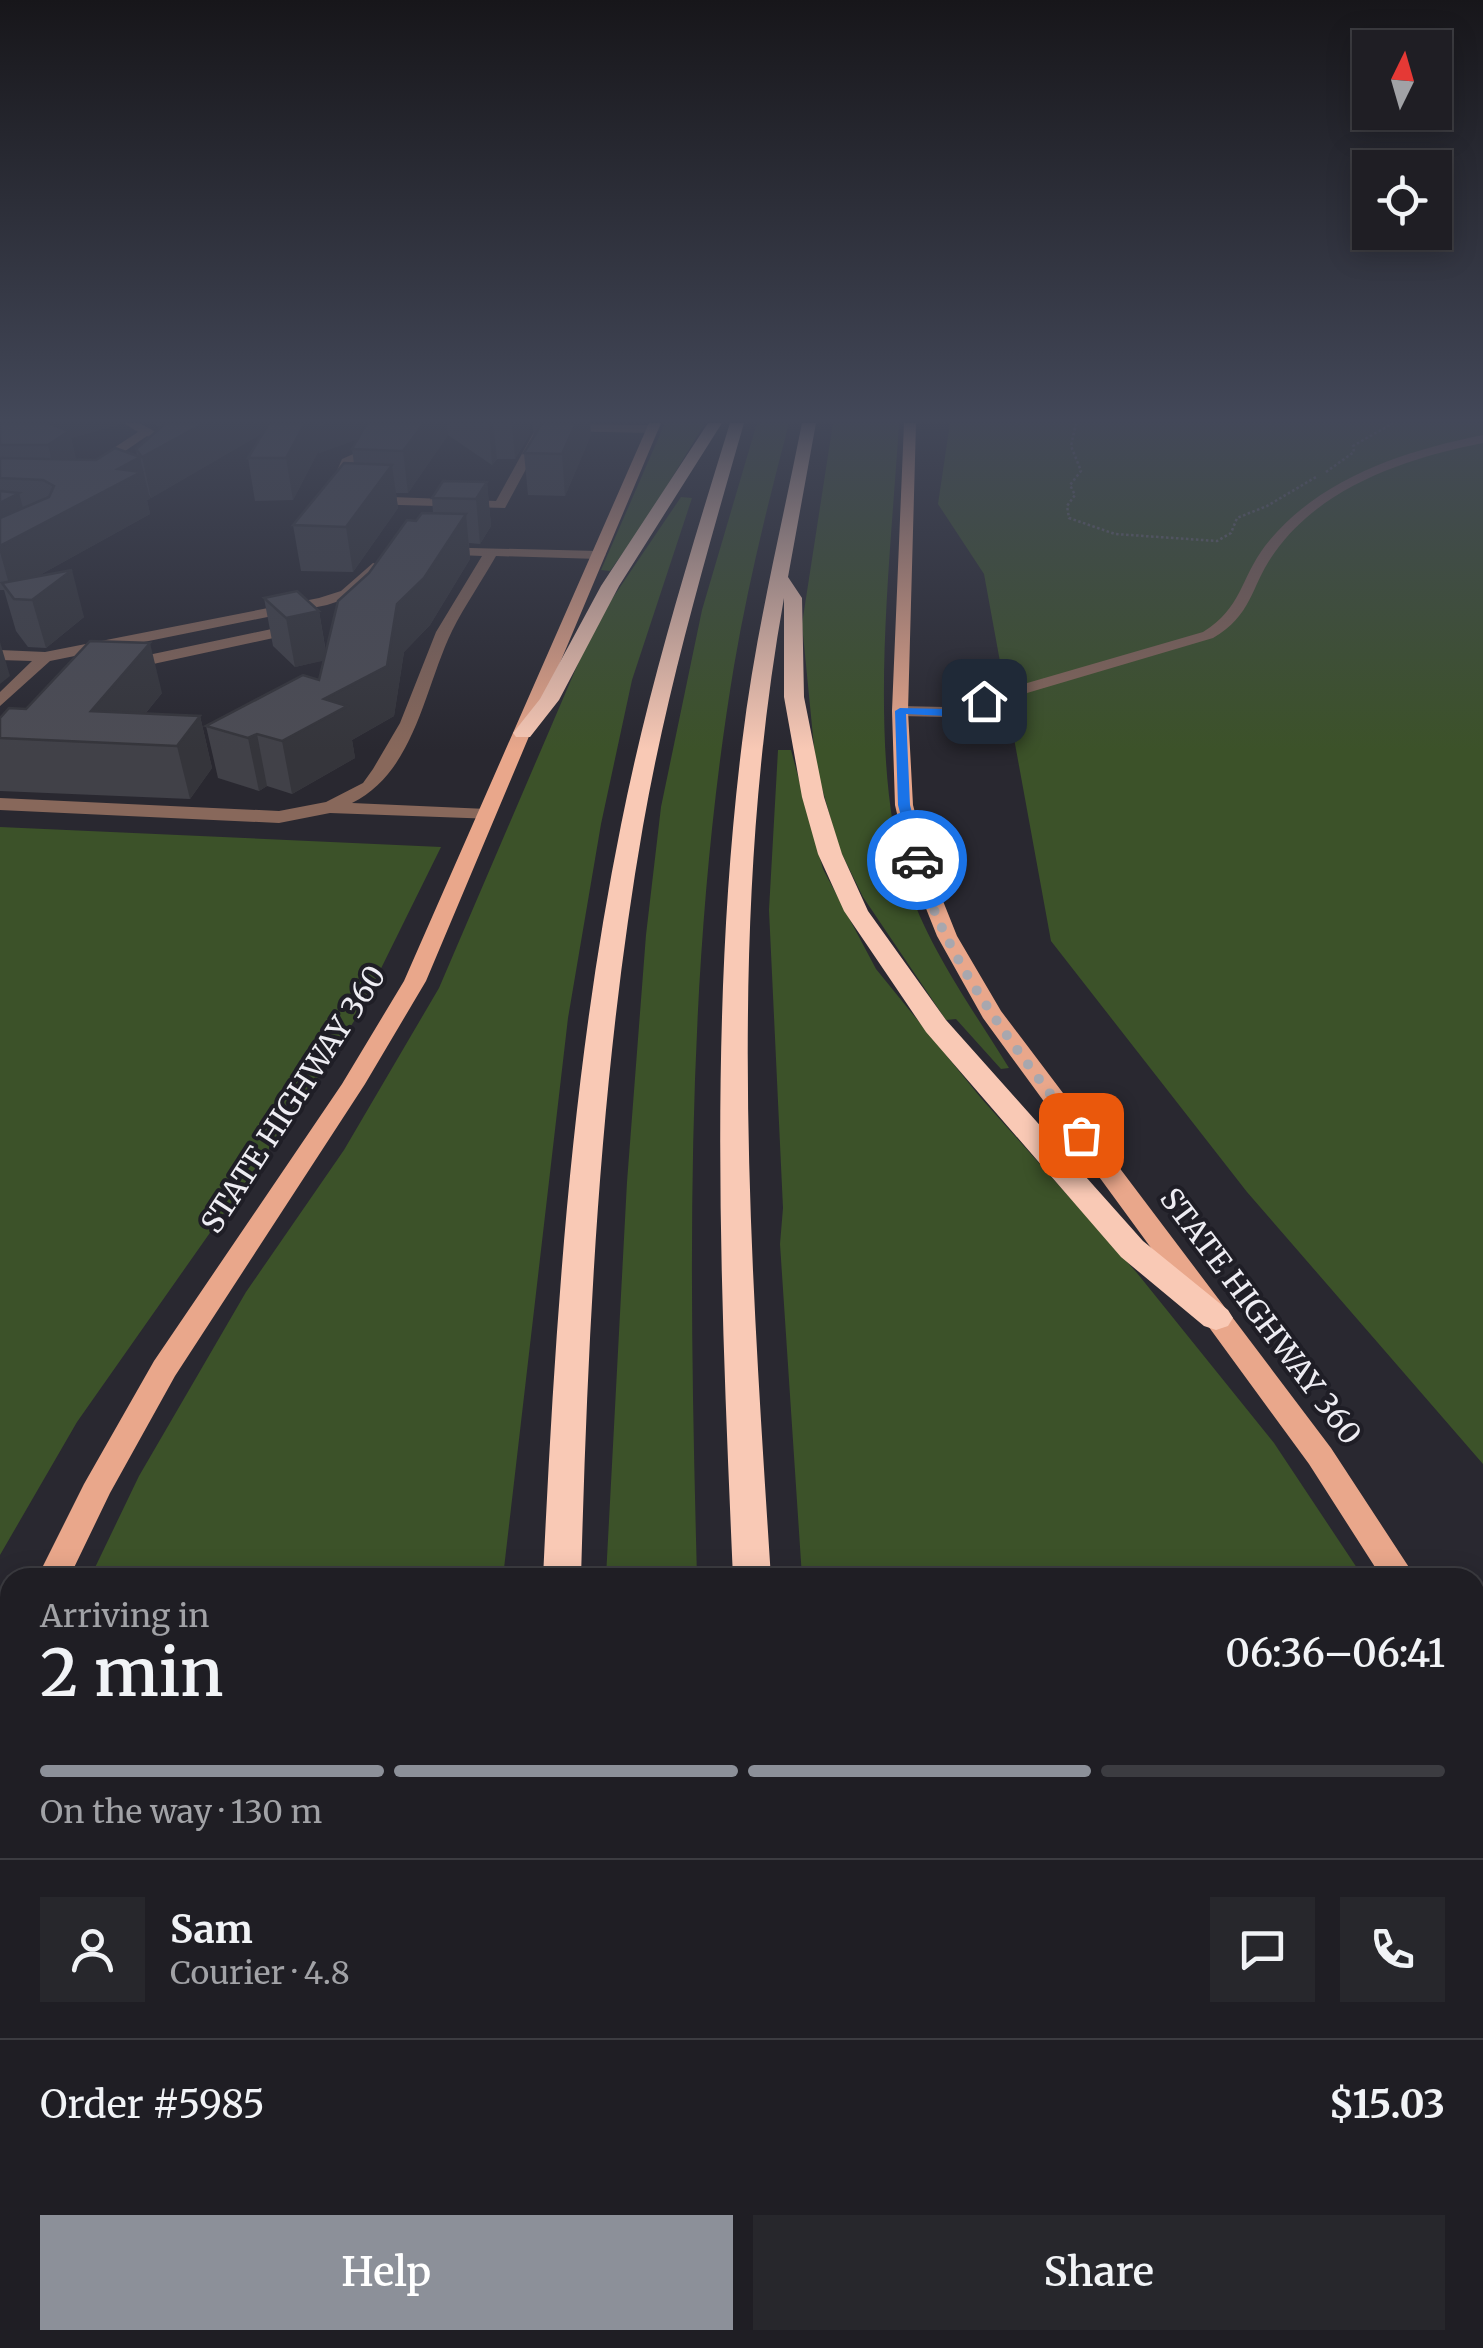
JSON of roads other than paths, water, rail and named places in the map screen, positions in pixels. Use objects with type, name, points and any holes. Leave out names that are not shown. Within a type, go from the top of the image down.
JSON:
[{"type":"highway","points":[[523,733],[547,709],[611,584],[647,533]]},
{"type":"highway","points":[[563,1568],[590,1144],[618,916],[666,666],[705,533]]},
{"type":"highway","points":[[752,1568],[736,1154],[737,1014],[752,748],[787,533]]},
{"type":"highway","points":[[778,575],[793,598],[794,697],[812,797],[830,854],[856,911],[936,1026],[1056,1164],[1132,1249],[1216,1318]]},
{"type":"main road","name":"STATE HIGHWAY 360","points":[[58,1568],[111,1458],[240,1251],[387,1034],[415,981],[609,533]]},
{"type":"main road","name":"STATE HIGHWAY 360","points":[[906,533],[900,711],[904,805],[919,866],[947,936],[991,1013],[1320,1456],[1393,1568]]},
{"type":"street","points":[[900,711],[946,712],[1208,635],[1235,619],[1266,555],[1282,533]]},
{"type":"street","points":[[416,549],[599,555]]},
{"type":"street","points":[[0,804],[279,817],[330,806],[368,788],[409,723],[444,632],[492,551]]},
{"type":"street","points":[[0,655],[45,658],[346,594],[387,558]]},
{"type":"street","points":[[114,643],[130,664],[316,625],[299,605]]},
{"type":"street","points":[[0,701],[45,658]]},
{"type":"street","points":[[330,806],[488,815]]}]
